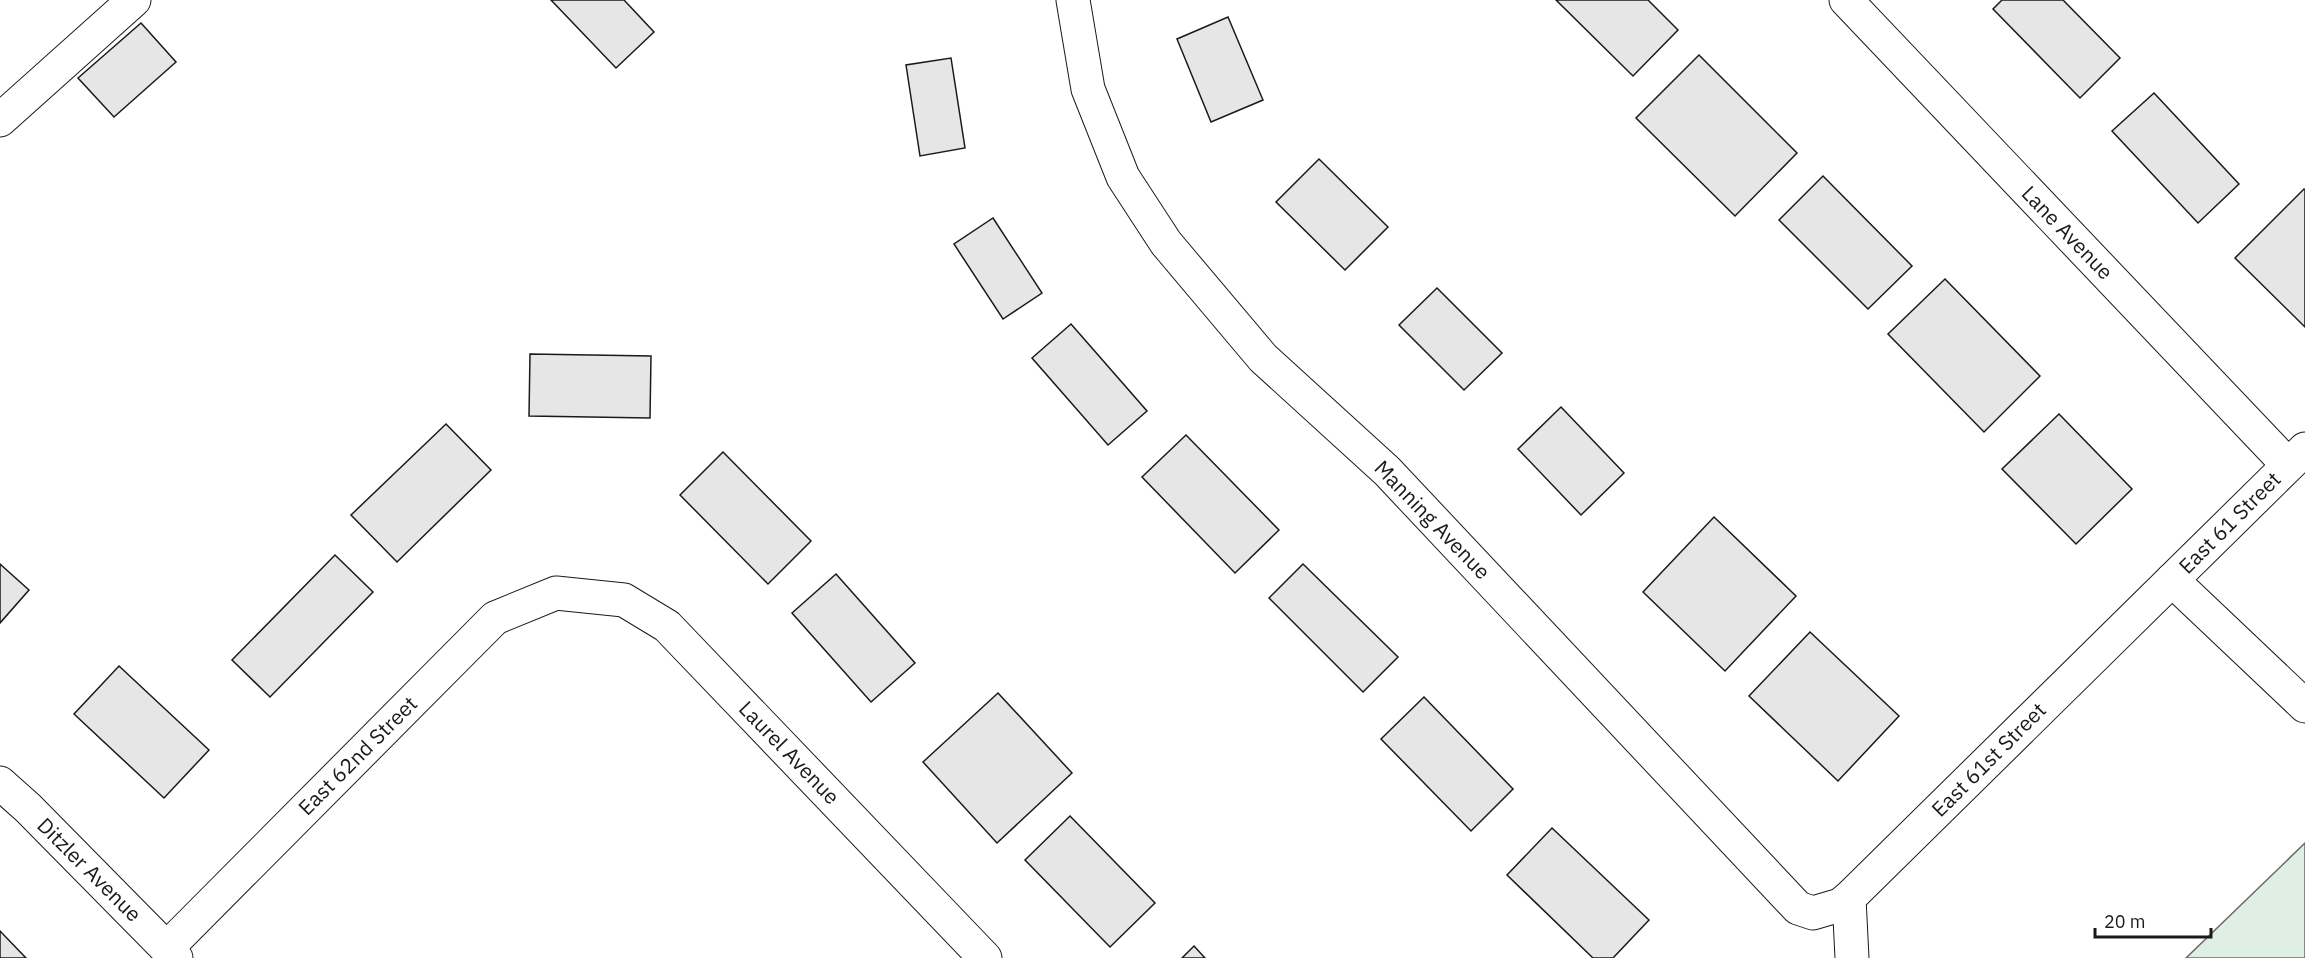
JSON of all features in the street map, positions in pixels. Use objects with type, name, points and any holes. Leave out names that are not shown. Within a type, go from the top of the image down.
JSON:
[{"type":"street","points":[[0,120],[134,0]]},
{"type":"street","name":"Manning Avenue","points":[[1073,0],[1088,89],[1123,177],[1166,243],[1263,358],[1387,471],[1798,908],[1813,913],[1840,905],[1849,898]]},
{"type":"street","name":"Lane Avenue","points":[[1846,0],[2297,457]]},
{"type":"street","name":"East 61 Street","points":[[2172,580],[2297,457]]},
{"type":"street","points":[[2172,580],[2305,706]]},
{"type":"street","name":"East 61st Street","points":[[1849,898],[2172,580]]},
{"type":"street","name":"East 62nd Street","points":[[172,953],[495,618],[556,593],[568,594]]},
{"type":"street","name":"Laurel Avenue","points":[[568,594],[624,600],[667,626],[985,958]]},
{"type":"street","name":"Ditzler Avenue","points":[[0,783],[28,808],[172,953]]},
{"type":"street","points":[[1849,898],[1852,958]]},
{"type":"green space","points":[[2305,843],[2305,958],[2186,958]]},
{"type":"building","points":[[551,0],[624,0],[654,32],[616,68]]},
{"type":"building","points":[[1556,0],[1648,0],[1678,30],[1633,76]]},
{"type":"building","points":[[2002,0],[2063,0],[2120,58],[2080,98],[1993,9]]},
{"type":"building","points":[[1228,17],[1263,100],[1211,122],[1177,39]]},
{"type":"building","points":[[141,23],[176,62],[114,117],[78,78]]},
{"type":"building","points":[[1699,55],[1797,153],[1735,216],[1636,118]]},
{"type":"building","points":[[951,58],[965,148],[920,156],[906,65]]},
{"type":"building","points":[[2154,93],[2239,184],[2198,223],[2112,131]]},
{"type":"building","points":[[1319,159],[1388,227],[1345,270],[1276,202]]},
{"type":"building","points":[[1823,176],[1912,266],[1868,309],[1779,220]]},
{"type":"building","points":[[2305,190],[2305,327],[2235,258]]},
{"type":"building","points":[[993,218],[1042,293],[1003,319],[954,244]]},
{"type":"building","points":[[1945,279],[2040,376],[1984,432],[1888,334]]},
{"type":"building","points":[[1437,288],[1502,353],[1464,390],[1399,325]]},
{"type":"building","points":[[1071,324],[1147,411],[1108,445],[1032,358]]},
{"type":"building","points":[[530,354],[651,356],[650,418],[529,416]]},
{"type":"building","points":[[1561,407],[1624,473],[1581,515],[1518,449]]},
{"type":"building","points":[[2059,414],[2132,489],[2076,544],[2002,469]]},
{"type":"building","points":[[446,424],[491,470],[397,562],[351,515]]},
{"type":"building","points":[[1186,435],[1279,530],[1235,573],[1142,477]]},
{"type":"building","points":[[723,452],[811,541],[768,584],[680,495]]},
{"type":"building","points":[[1714,517],[1796,596],[1725,671],[1643,592]]},
{"type":"building","points":[[335,555],[373,592],[270,697],[232,660]]},
{"type":"building","points":[[0,564],[29,590],[0,623]]},
{"type":"building","points":[[1303,564],[1398,657],[1363,692],[1269,598]]},
{"type":"building","points":[[836,574],[915,663],[871,702],[792,613]]},
{"type":"building","points":[[1810,632],[1899,716],[1838,781],[1749,696]]},
{"type":"building","points":[[119,666],[209,750],[164,798],[74,714]]},
{"type":"building","points":[[998,693],[1072,773],[997,843],[923,762]]},
{"type":"building","points":[[1424,697],[1513,789],[1471,831],[1381,739]]},
{"type":"building","points":[[1070,816],[1155,903],[1110,947],[1025,860]]},
{"type":"building","points":[[1552,828],[1649,920],[1613,958],[1593,958],[1507,875]]},
{"type":"building","points":[[0,931],[26,958],[0,958]]},
{"type":"building","points":[[1194,946],[1205,958],[1182,958]]}]
